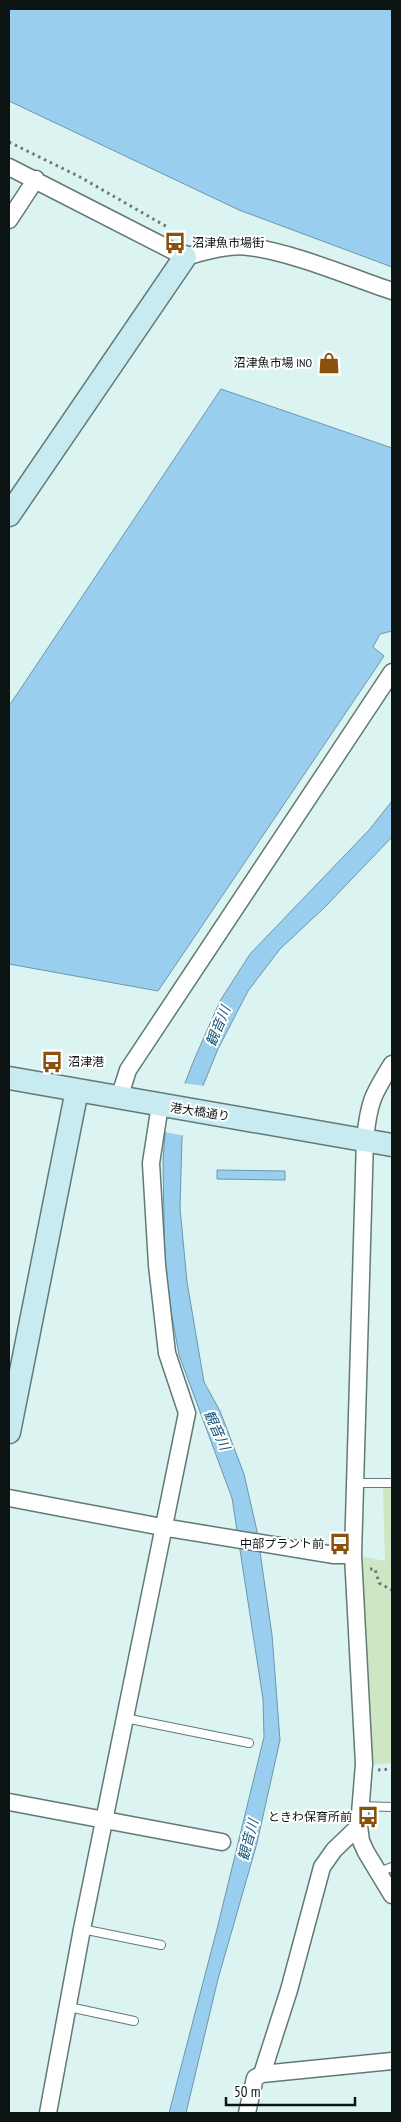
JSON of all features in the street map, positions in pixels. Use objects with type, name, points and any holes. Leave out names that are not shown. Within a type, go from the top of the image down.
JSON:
[{"type":"street","points":[[9,167],[36,179],[185,257]]},
{"type":"street","points":[[9,220],[36,179]]},
{"type":"street","points":[[9,515],[185,257],[208,251],[248,246],[288,256],[392,290]]},
{"type":"street","points":[[119,1098],[128,1070],[392,672]]},
{"type":"street","points":[[392,1064],[374,1092],[369,1105],[365,1139],[353,1561],[364,1764],[359,1826],[361,1840],[385,1870],[392,1895]]},
{"type":"street","name":"港大橋通り","points":[[9,1078],[392,1145]]},
{"type":"street","points":[[9,1432],[77,1090]]},
{"type":"street","points":[[48,2113],[82,1929],[162,1527],[187,1413],[167,1353],[157,1266],[151,1162],[166,1106]]},
{"type":"street","points":[[9,1498],[162,1527],[334,1555],[353,1561]]},
{"type":"street","points":[[9,1802],[222,1842]]},
{"type":"street","points":[[262,2074],[289,1990],[322,1867],[334,1850],[359,1826]]},
{"type":"street","points":[[247,2113],[255,2078],[262,2074],[392,2061]]},
{"type":"lane","points":[[355,1483],[392,1483]]},
{"type":"lane","points":[[125,1718],[250,1743]]},
{"type":"lane","points":[[361,1806],[392,1807]]},
{"type":"lane","points":[[82,1929],[161,1946]]},
{"type":"lane","points":[[69,2007],[134,2021]]},
{"type":"path","points":[[9,142],[80,177],[174,231]]},
{"type":"path","points":[[353,1561],[375,1569],[379,1583],[392,1590]]},
{"type":"green space","points":[[383,1488],[392,1488],[392,1763],[371,1765],[361,1556],[385,1561]]},
{"type":"water","points":[[9,9],[392,9],[392,267],[239,210],[9,101]]},
{"type":"water","points":[[221,389],[392,448],[392,631],[380,634],[373,647],[384,656],[158,991],[9,964],[9,706]]},
{"type":"water","name":"観音川","points":[[392,801],[392,837],[325,907],[280,949],[248,991],[218,1049],[182,1137],[180,1208],[187,1282],[204,1382],[220,1411],[244,1474],[257,1531],[272,1635],[280,1740],[257,1843],[218,1979],[186,2113],[169,2113],[264,1737],[263,1699],[232,1498],[179,1355],[165,1278],[163,1160],[165,1134],[220,1001],[250,954],[369,830]]},
{"type":"water","points":[[217,1170],[285,1171],[285,1180],[217,1179]]},
{"type":"pier","points":[[182,1083],[205,1086],[186,1136],[164,1132]]},
{"type":"place","name":"沼津魚市場街","points":[[175,243]]},
{"type":"place","name":"沼津魚市場 INO","points":[[329,363]]},
{"type":"place","name":"沼津港","points":[[52,1062]]},
{"type":"place","name":"中部プラント前","points":[[340,1544]]},
{"type":"place","name":"ときわ保育所前","points":[[368,1817]]}]
